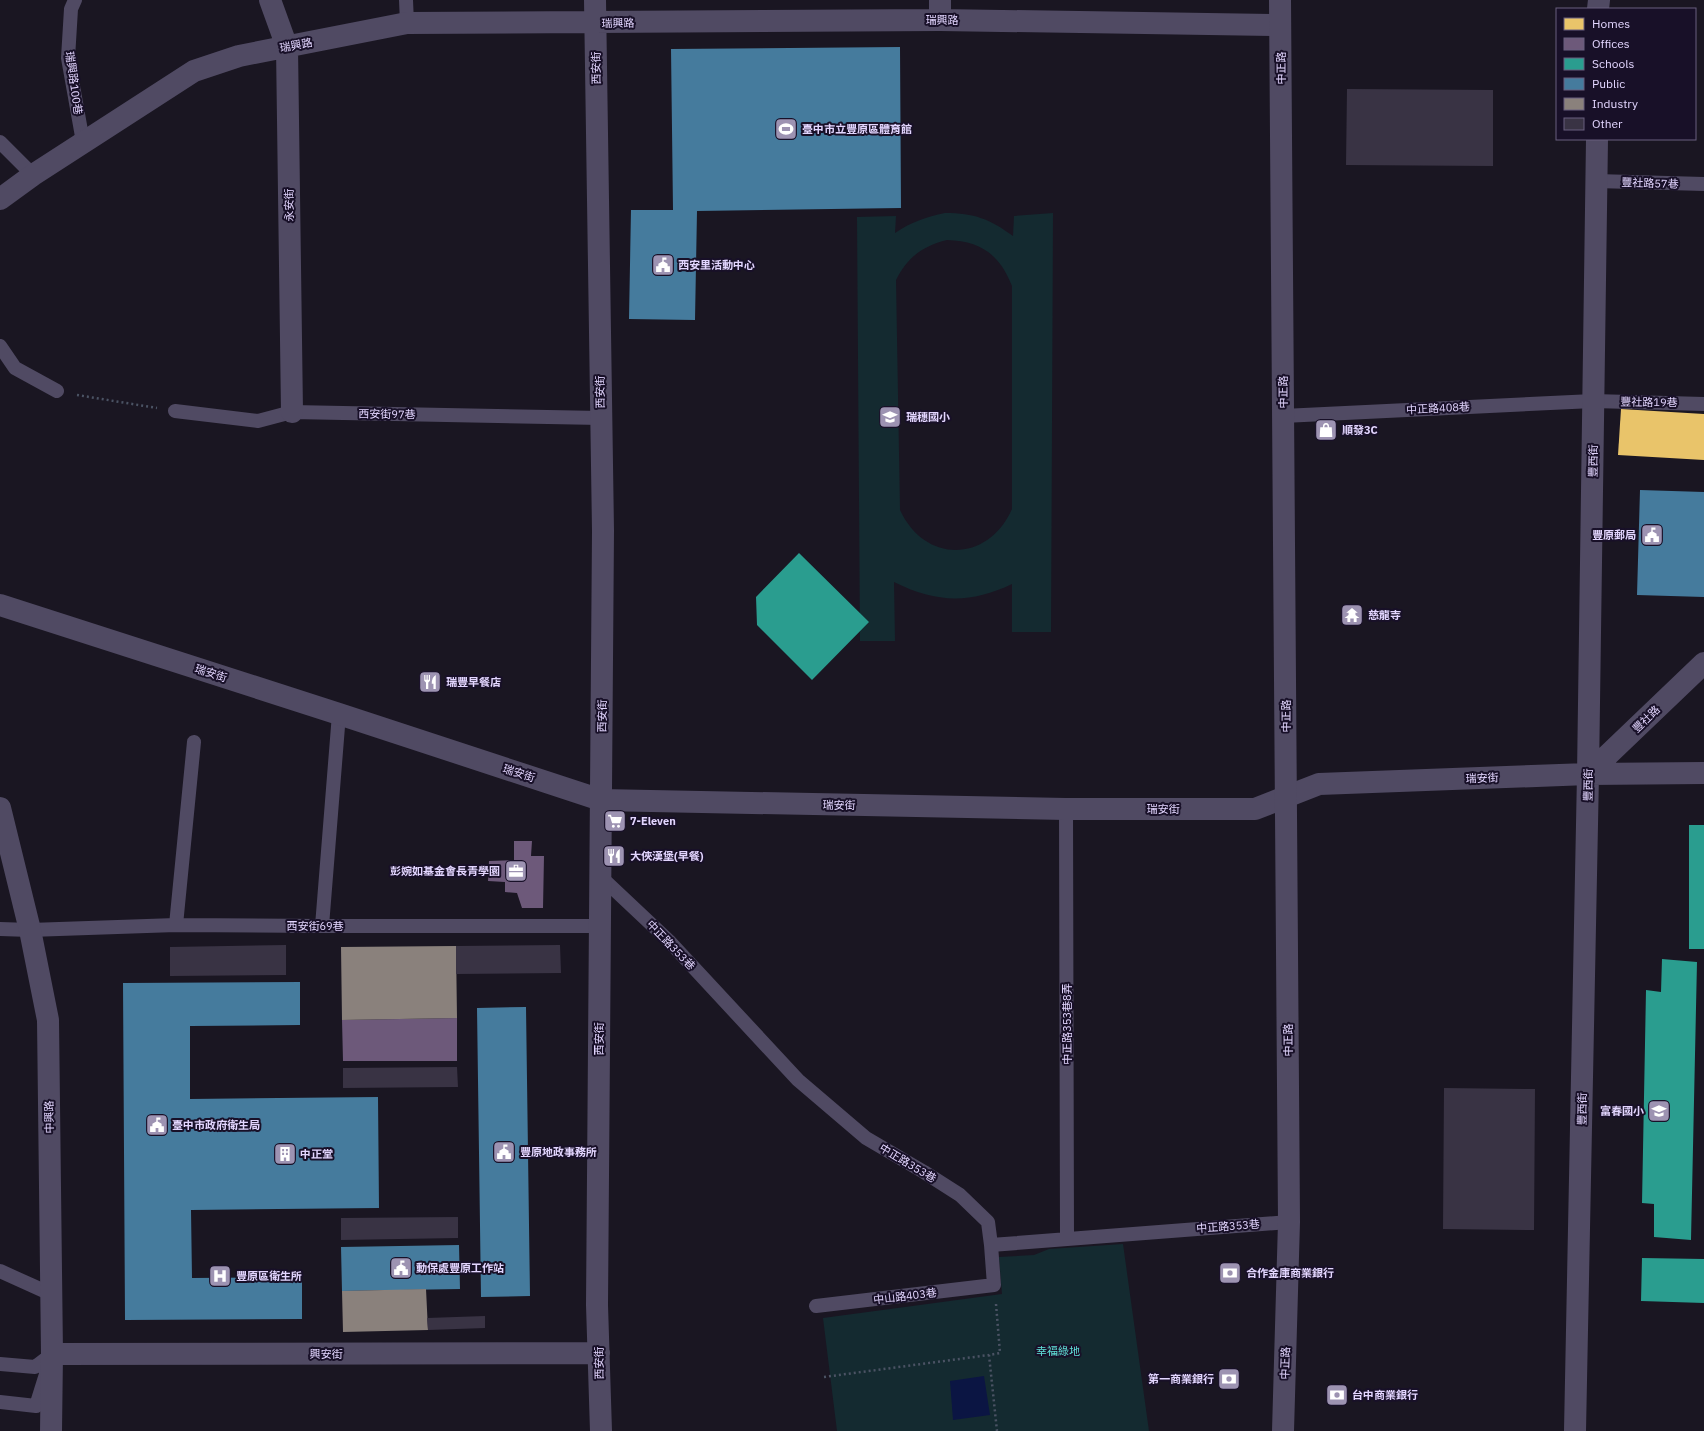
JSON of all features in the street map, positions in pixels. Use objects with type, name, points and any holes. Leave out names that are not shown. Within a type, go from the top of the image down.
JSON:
[{"type":"street","name":"永安街","points":[[270,0],[287,47],[292,412]]},
{"type":"street","name":"西安街","points":[[595,0],[603,538],[597,1305],[601,1431]]},
{"type":"street","name":"中正路","points":[[1280,0],[1289,1222],[1283,1431]]},
{"type":"street","name":"瑞興路","points":[[0,199],[83,142],[194,71],[239,56],[407,23],[595,23],[940,10],[1280,24]]},
{"type":"street","name":"豐西街","points":[[1575,1431],[1588,774],[1597,140]]},
{"type":"street","name":"瑞安街","points":[[0,605],[601,800],[1066,809],[1255,809],[1319,784],[1588,774],[1704,772]]},
{"type":"street","name":"豐社路","points":[[1588,774],[1704,663]]},
{"type":"street","name":"中興路","points":[[0,808],[30,930],[48,1020],[52,1354],[51,1431]]},
{"type":"street","name":"興安街","points":[[52,1354],[599,1353]]},
{"type":"lane","name":"瑞興路100巷","points":[[75,0],[71,9],[68,58],[83,142]]},
{"type":"lane","points":[[406,0],[407,23]]},
{"type":"lane","points":[[0,142],[33,175]]},
{"type":"lane","name":"豐社路57巷","points":[[1596,181],[1704,184]]},
{"type":"lane","points":[[0,346],[15,368],[57,391]]},
{"type":"lane","name":"中正路408巷","points":[[1283,416],[1593,401]]},
{"type":"lane","name":"豐社路19巷","points":[[1593,401],[1704,404]]},
{"type":"lane","name":"西安街97巷","points":[[175,411],[258,421],[292,412],[601,418]]},
{"type":"lane","points":[[322,926],[339,714]]},
{"type":"lane","points":[[176,925],[194,742]]},
{"type":"lane","name":"中正路353巷8弄","points":[[1066,809],[1067,1238]]},
{"type":"lane","name":"中正路353巷","points":[[601,877],[669,941],[798,1080],[866,1138],[960,1195],[988,1222],[991,1245],[1289,1222]]},
{"type":"lane","name":"西安街69巷","points":[[0,929],[30,930],[176,925],[599,926]]},
{"type":"lane","points":[[991,1245],[994,1285]]},
{"type":"lane","points":[[0,1271],[51,1294]]},
{"type":"lane","name":"中山路403巷","points":[[816,1306],[994,1285]]},
{"type":"lane","points":[[0,1364],[35,1367],[52,1354]]},
{"type":"lane","points":[[0,1402],[36,1406],[52,1354]]},
{"type":"path","points":[[57,391],[175,411]]},
{"type":"path","points":[[824,1377],[1000,1353],[994,1285]]},
{"type":"path","points":[[989,1355],[997,1431]]},
{"type":"green space","points":[[945,213],[965,214],[981,218],[997,225],[1013,236],[1014,216],[1053,213],[1051,632],[1012,632],[1012,584],[997,591],[982,595],[967,598],[953,598],[924,594],[894,582],[895,641],[860,641],[857,217],[896,216],[895,233],[925,218]],"holes":[[[947,240],[970,243],[988,252],[1002,266],[1012,286],[1012,509],[1001,527],[988,540],[973,547],[956,550],[940,548],[925,540],[911,528],[900,510],[896,280],[910,259],[923,249]]]},
{"type":"green space","name":"幸福綠地","points":[[1123,1244],[1149,1431],[837,1431],[823,1318],[1002,1294],[999,1257],[1034,1255],[1049,1249]]},
{"type":"shaded area","points":[[984,1376],[990,1415],[953,1420],[950,1381]]},
{"type":"building: Homes","points":[[1621,409],[1704,414],[1704,460],[1618,455]]},
{"type":"building: Offices","name":"彭婉如基金會長青學園","points":[[514,841],[532,841],[531,856],[544,856],[543,908],[522,908],[517,893],[505,892],[505,882],[488,881],[489,861],[514,860]]},
{"type":"building: Offices","points":[[457,1018],[457,1061],[343,1061],[342,1020]]},
{"type":"building: Schools","points":[[799,553],[869,622],[812,680],[757,625],[756,597]]},
{"type":"building: Schools","points":[[1689,825],[1704,825],[1704,949],[1689,949]]},
{"type":"building: Schools","points":[[1662,959],[1697,962],[1691,1240],[1654,1237],[1654,1204],[1642,1203],[1646,990],[1661,992]]},
{"type":"building: Schools","points":[[1642,1258],[1704,1259],[1704,1303],[1641,1301]]},
{"type":"building: Public","name":"臺中市立豐原區體育館","points":[[900,47],[901,208],[697,211],[695,320],[629,319],[631,210],[673,210],[671,49]]},
{"type":"building: Public","points":[[1640,490],[1704,492],[1704,597],[1637,595]]},
{"type":"building: Public","name":"臺中市政府衛生局","points":[[300,982],[300,1025],[190,1026],[190,1099],[378,1097],[379,1208],[191,1210],[192,1278],[302,1277],[302,1319],[125,1320],[123,983]]},
{"type":"building: Public","name":"豐原地政事務所","points":[[526,1007],[530,1296],[481,1297],[477,1008]]},
{"type":"building: Public","name":"動保處豐原工作站","points":[[459,1245],[460,1289],[342,1291],[341,1247]]},
{"type":"building: Industry","points":[[456,946],[457,1018],[342,1020],[341,947]]},
{"type":"building: Industry","points":[[426,1289],[428,1330],[343,1332],[342,1291]]},
{"type":"building: Other","points":[[1347,89],[1493,90],[1493,166],[1346,165]]},
{"type":"building: Other","points":[[286,945],[286,975],[170,976],[170,947]]},
{"type":"building: Other","points":[[560,945],[561,973],[456,974],[456,946]]},
{"type":"building: Other","points":[[457,1067],[458,1087],[343,1088],[343,1068]]},
{"type":"building: Other","points":[[1444,1088],[1535,1089],[1534,1230],[1443,1229]]},
{"type":"building: Other","points":[[458,1217],[458,1238],[341,1240],[341,1218]]},
{"type":"building: Other","points":[[485,1316],[485,1328],[428,1330],[427,1318]]},
{"type":"place","name":"臺中市立豐原區體育館","points":[[786,129]]},
{"type":"place","name":"西安里活動中心","points":[[663,265]]},
{"type":"place","name":"瑞穗國小","points":[[890,417]]},
{"type":"place","name":"順發3C","points":[[1326,430]]},
{"type":"place","name":"豐原郵局","points":[[1652,535]]},
{"type":"place","name":"慈龍寺","points":[[1352,615]]},
{"type":"place","name":"瑞豐早餐店","points":[[430,682]]},
{"type":"place","name":"7-Eleven","points":[[615,821]]},
{"type":"place","name":"大俠漢堡(早餐)","points":[[614,856]]},
{"type":"place","name":"彭婉如基金會長青學園","points":[[516,871]]},
{"type":"place","name":"富春國小","points":[[1659,1111]]},
{"type":"place","name":"臺中市政府衛生局","points":[[157,1125]]},
{"type":"place","name":"豐原地政事務所","points":[[504,1152]]},
{"type":"place","name":"中正堂","points":[[285,1154]]},
{"type":"place","name":"動保處豐原工作站","points":[[401,1268]]},
{"type":"place","name":"合作金庫商業銀行","points":[[1230,1273]]},
{"type":"place","name":"豐原區衛生所","points":[[220,1276]]},
{"type":"place","name":"第一商業銀行","points":[[1229,1379]]},
{"type":"place","name":"台中商業銀行","points":[[1337,1395]]}]
